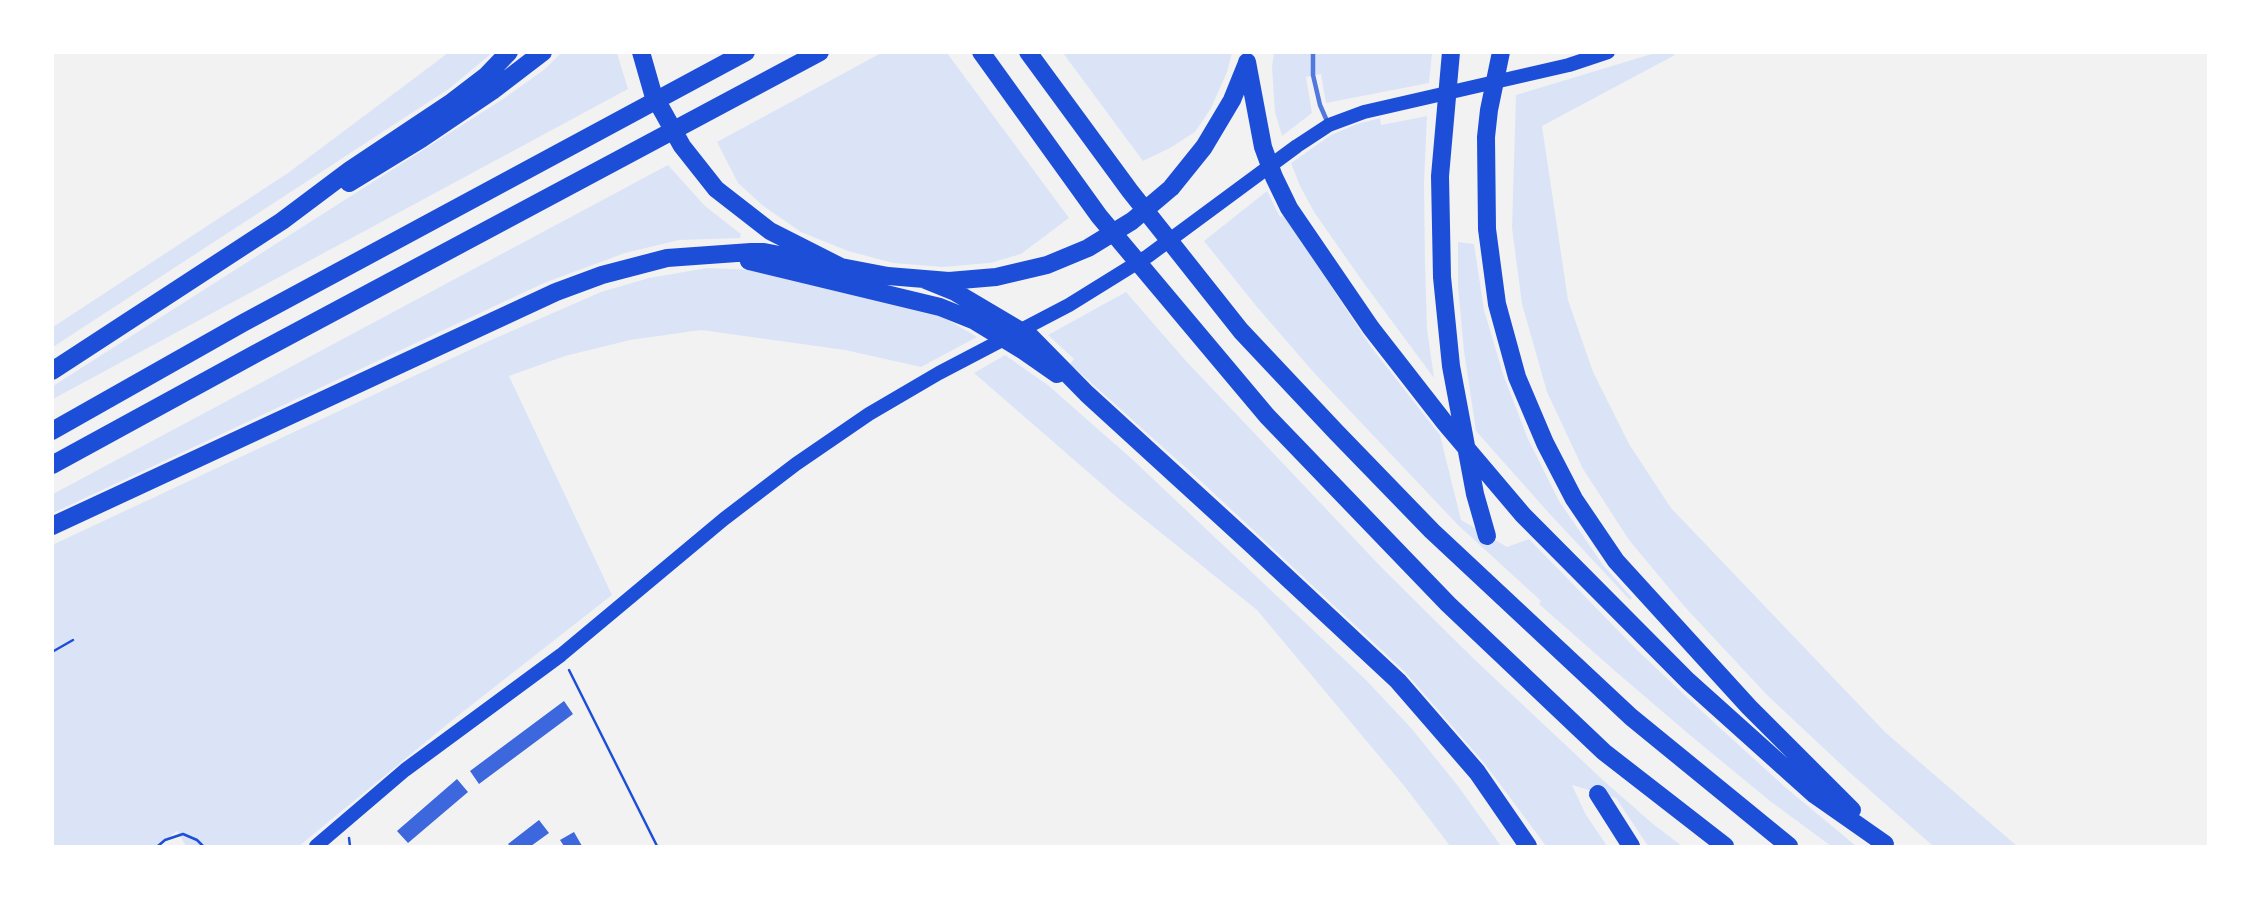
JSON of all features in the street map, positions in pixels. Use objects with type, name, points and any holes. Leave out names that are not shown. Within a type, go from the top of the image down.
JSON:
[{"type":"highway","points":[[282,221],[350,170],[452,102],[486,76],[509,52]]},
{"type":"highway","points":[[52,371],[282,221],[401,152],[492,91],[543,52]]},
{"type":"highway","points":[[640,52],[653,94],[682,146],[716,189],[770,231],[841,267]]},
{"type":"highway","points":[[52,430],[243,323],[746,52]]},
{"type":"highway","points":[[52,465],[820,52]]},
{"type":"highway","points":[[981,52],[1099,216],[1267,416],[1448,604],[1574,724],[1604,751],[1725,846]]},
{"type":"highway","points":[[1028,52],[1130,191],[1241,331],[1366,463],[1432,531],[1631,718],[1789,846]]},
{"type":"highway","points":[[1451,52],[1440,176],[1443,277],[1451,366],[1475,494],[1487,536]]},
{"type":"highway","points":[[1501,52],[1486,137],[1487,229],[1501,316],[1517,377],[1545,443],[1573,499],[1616,561],[1749,707],[1887,845]]},
{"type":"highway","points":[[1248,57],[1263,147],[1289,208],[1371,328],[1445,423],[1523,515],[1628,623],[1815,795],[1887,845]]},
{"type":"highway","points":[[52,526],[556,292],[602,275],[667,258],[764,252],[888,276],[971,280],[1025,271],[1078,253],[1132,221],[1171,188],[1204,147],[1232,100],[1248,57]]},
{"type":"highway","points":[[704,255],[758,263],[980,315],[1031,337],[1060,371],[1251,542],[1398,681],[1477,772],[1528,846]]},
{"type":"highway","points":[[923,279],[955,292],[980,315]]},
{"type":"highway","points":[[1598,794],[1631,846]]},
{"type":"main road","points":[[316,846],[405,770],[561,654],[724,519],[796,464],[869,414],[939,373],[1069,305],[1148,256],[1329,125],[1364,112],[1569,65],[1608,52]]},
{"type":"lane","points":[[1312,52],[1313,75],[1320,105],[1329,125]]},
{"type":"path","points":[[52,652],[73,640]]},
{"type":"path","points":[[561,654],[657,846]]},
{"type":"path","points":[[158,846],[165,840],[183,834],[203,846]]},
{"type":"shaded area","points":[[562,52],[617,53],[628,89],[53,399],[53,386],[503,99],[545,69]]},
{"type":"shaded area","points":[[883,52],[947,53],[1069,218],[1021,254],[990,263],[943,267],[893,263],[848,251],[801,232],[762,205],[738,183],[717,142]]},
{"type":"shaded area","points":[[448,53],[492,53],[450,88],[53,347],[53,327],[288,173]]},
{"type":"shaded area","points":[[1063,53],[1232,53],[1227,72],[1211,108],[1195,132],[1143,161]]},
{"type":"shaded area","points":[[1274,53],[1432,53],[1429,83],[1326,103],[1321,74],[1306,77],[1312,113],[1282,136],[1275,112],[1272,67]]},
{"type":"shaded area","points":[[1655,53],[1675,55],[1542,126],[1568,300],[1593,372],[1629,444],[1671,508],[1886,733],[2017,846],[1933,846],[1767,695],[1684,606],[1629,540],[1583,469],[1547,392],[1522,304],[1512,228],[1516,95]]},
{"type":"shaded area","points":[[1427,116],[1425,263],[1427,329],[1434,378],[1314,212],[1291,163],[1331,135],[1357,124],[1380,118],[1381,125]]},
{"type":"shaded area","points":[[668,165],[705,206],[741,234],[740,238],[679,240],[625,253],[544,283],[53,513],[53,494]]},
{"type":"shaded area","points":[[1267,191],[1280,217],[1284,215],[1371,347],[1440,435],[1461,520],[1507,547],[1529,539],[1637,650],[1709,718],[1785,787],[1856,846],[1831,846],[1770,801],[1615,671],[1539,604],[1541,601],[1458,525],[1316,375],[1204,241]]},
{"type":"shaded area","points":[[1458,242],[1474,244],[1484,310],[1503,374],[1528,439],[1559,501],[1603,565],[1632,598],[1630,600],[1476,431],[1464,351],[1458,287]]},
{"type":"shaded area","points":[[707,268],[759,270],[938,314],[977,337],[921,367],[845,350],[701,330],[630,340],[565,356],[509,376],[612,595],[455,718],[299,846],[186,846],[177,831],[157,846],[53,846],[52,545],[491,340],[601,292],[649,278]]},
{"type":"shaded area","points":[[1126,292],[1186,361],[1382,568],[1604,781],[1682,846],[1648,846],[1616,798],[1572,785],[1585,813],[1607,846],[1546,846],[1485,764],[1405,672],[1205,485],[1070,364],[1074,359],[1048,335]]},
{"type":"shaded area","points":[[1005,355],[1049,386],[1133,460],[1366,680],[1412,729],[1458,786],[1501,846],[1450,846],[1405,787],[1257,610],[1119,499],[974,373]]},
{"type":"building","points":[[564,701],[573,714],[479,784],[470,771]]},
{"type":"building","points":[[457,779],[468,792],[408,843],[397,831]]},
{"type":"building","points":[[539,820],[549,833],[531,846],[508,844]]},
{"type":"building","points":[[574,832],[582,846],[564,846],[560,840]]}]
